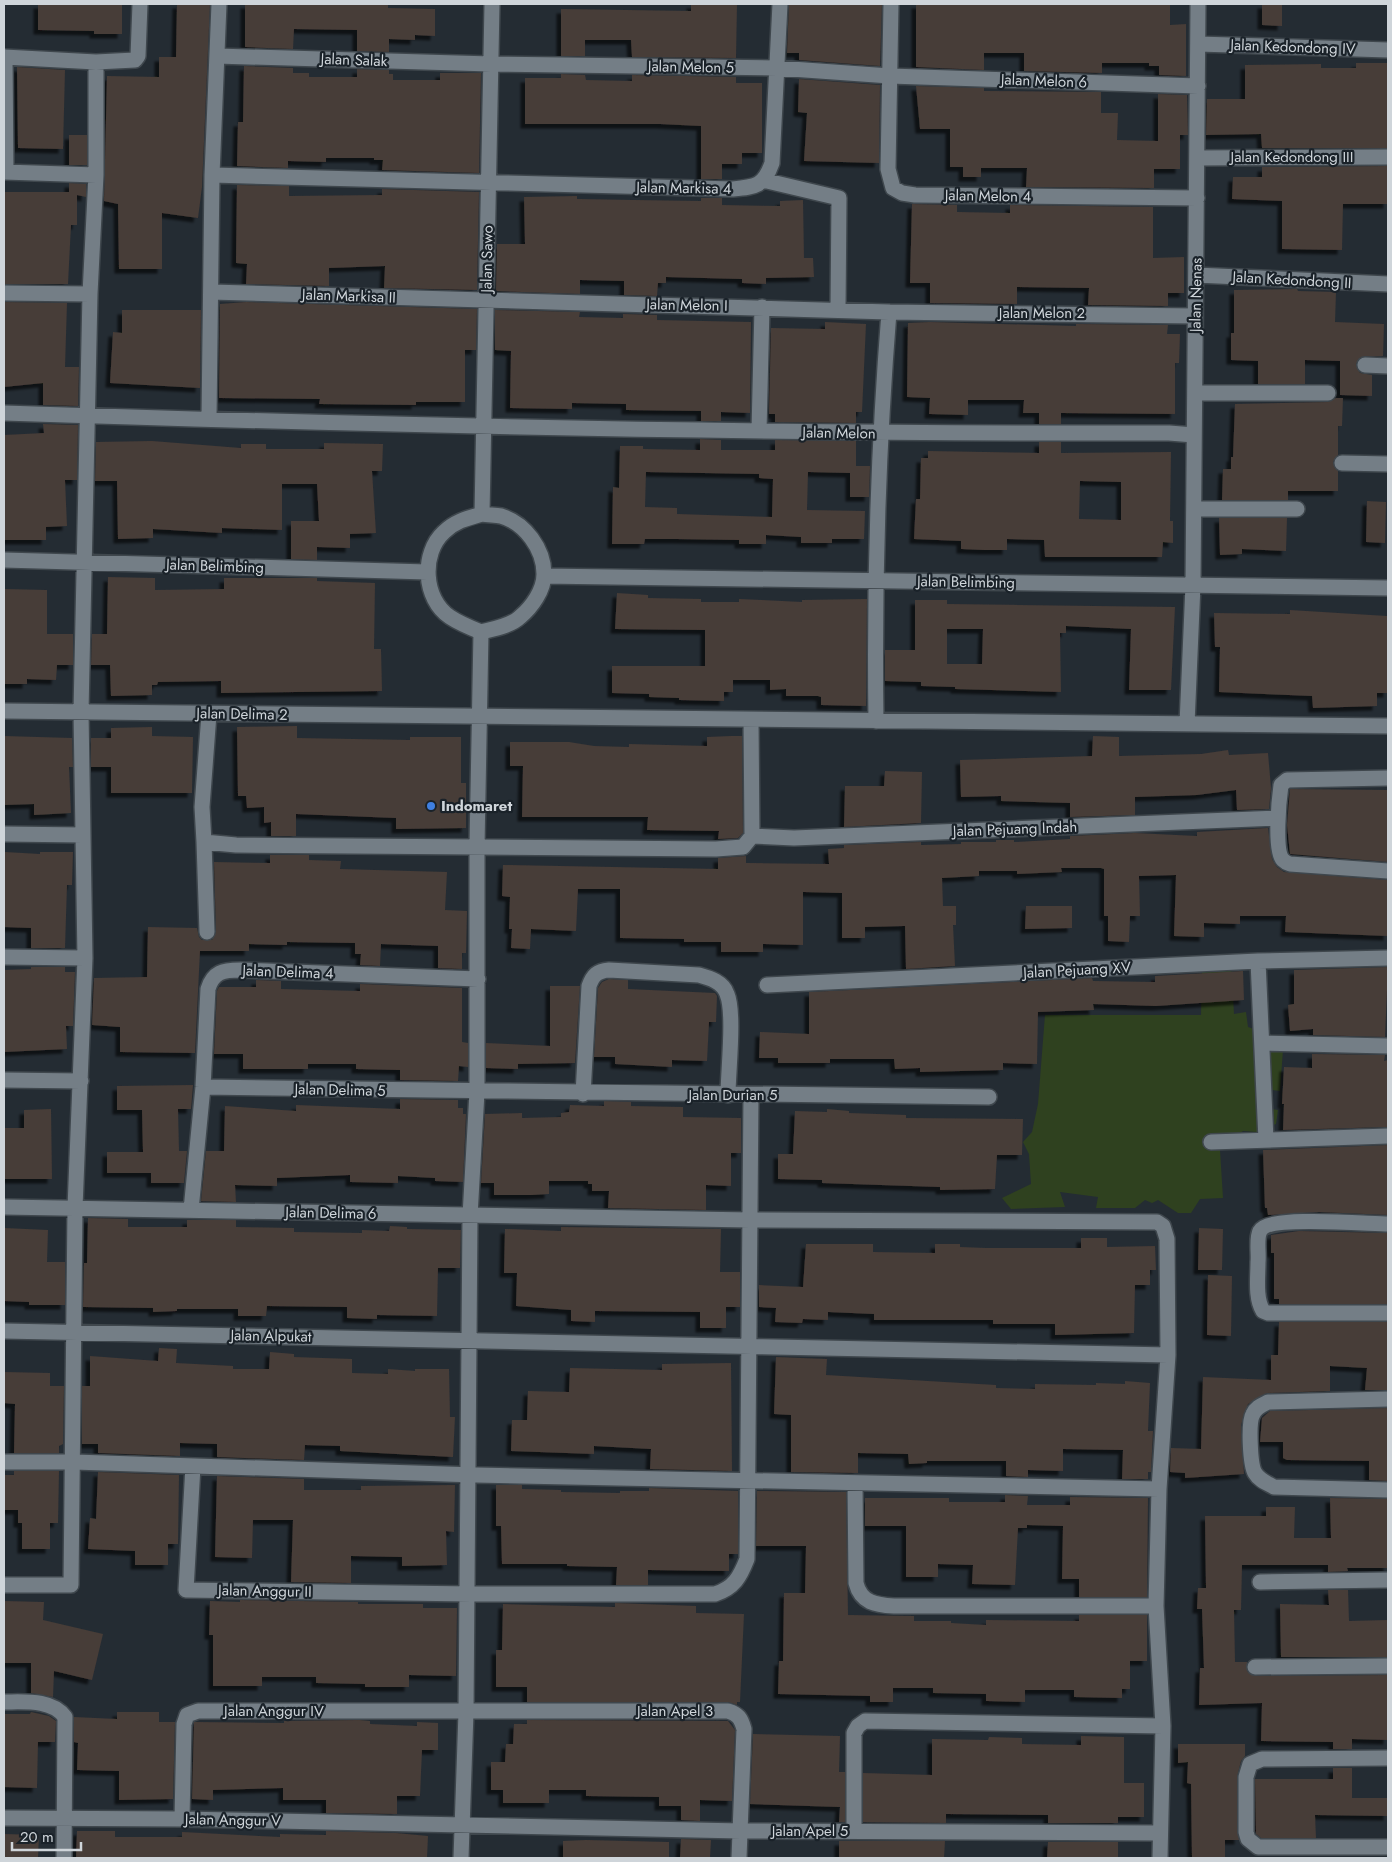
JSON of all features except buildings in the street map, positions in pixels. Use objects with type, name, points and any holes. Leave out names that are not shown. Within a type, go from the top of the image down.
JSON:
[{"type":"street","points":[[96,176],[5,172],[4,57],[130,62],[137,59],[140,4]]},
{"type":"street","points":[[210,418],[212,175],[219,4]]},
{"type":"street","name":"Jalan Sawo","points":[[482,514],[492,4]]},
{"type":"street","points":[[763,180],[768,176],[772,163],[780,4]]},
{"type":"street","name":"Jalan Melon 4","points":[[891,4],[888,168],[893,188],[902,193],[915,196],[1197,198]]},
{"type":"street","name":"Jalan Nenas","points":[[1187,724],[1193,585],[1198,4]]},
{"type":"street","name":"Jalan Kedondong IV","points":[[1198,44],[1388,50]]},
{"type":"street","name":"Jalan Salak","points":[[217,56],[491,64]]},
{"type":"street","points":[[4,1585],[71,1586],[74,1462],[75,1208],[85,958],[81,712],[90,294],[96,176],[96,62]]},
{"type":"street","name":"Jalan Melon 5","points":[[491,64],[777,68],[890,76]]},
{"type":"street","name":"Jalan Melon 6","points":[[890,76],[1198,86]]},
{"type":"street","name":"Jalan Kedondong III","points":[[1197,158],[1388,157]]},
{"type":"street","name":"Jalan Markisa 4","points":[[212,175],[489,184],[733,189],[759,184],[763,180]]},
{"type":"street","points":[[763,180],[839,198],[838,310]]},
{"type":"street","name":"Jalan Kedondong II","points":[[1196,275],[1388,284]]},
{"type":"street","name":"Jalan Markisa II","points":[[211,292],[486,300]]},
{"type":"street","points":[[4,293],[90,294]]},
{"type":"street","name":"Jalan Melon I","points":[[486,300],[888,312]]},
{"type":"street","points":[[759,431],[762,307]]},
{"type":"street","points":[[876,721],[875,580],[879,434],[888,312]]},
{"type":"street","name":"Jalan Melon 2","points":[[888,312],[1195,316]]},
{"type":"street","points":[[1365,365],[1388,366]]},
{"type":"street","points":[[1195,393],[1328,393]]},
{"type":"street","name":"Jalan Melon","points":[[4,412],[484,427],[879,434],[1169,433],[1194,435]]},
{"type":"street","points":[[1342,463],[1388,464]]},
{"type":"street","points":[[1194,509],[1297,509]]},
{"type":"street","points":[[482,514],[502,516],[519,525],[533,539],[541,557],[544,576],[536,600],[519,619],[481,632],[448,616],[433,596],[427,572],[431,550],[443,532],[460,520],[482,514]]},
{"type":"street","name":"Jalan Belimbing","points":[[4,560],[427,572]]},
{"type":"street","name":"Jalan Belimbing","points":[[544,576],[1388,588]]},
{"type":"street","points":[[461,1858],[466,1712],[470,1216],[477,1092],[477,846],[481,632]]},
{"type":"street","name":"Jalan Delima 2","points":[[4,711],[1388,726]]},
{"type":"street","points":[[207,932],[202,807],[209,714]]},
{"type":"street","points":[[204,842],[236,845],[716,849],[743,847],[752,836],[751,720]]},
{"type":"street","points":[[1388,778],[1287,780],[1281,785],[1278,818],[1279,853],[1282,860],[1290,864],[1388,871]]},
{"type":"street","name":"Jalan Pejuang Indah","points":[[752,836],[794,838],[1278,818]]},
{"type":"street","points":[[4,834],[83,835]]},
{"type":"street","points":[[4,957],[85,958]]},
{"type":"street","name":"Jalan Pejuang XV","points":[[767,985],[1258,960],[1388,958]]},
{"type":"street","points":[[1258,960],[1266,1140]]},
{"type":"street","name":"Jalan Delima 4","points":[[203,1087],[208,990],[211,979],[216,973],[240,970],[478,979]]},
{"type":"street","points":[[583,1094],[589,986],[592,976],[600,971],[609,970],[699,975],[710,978],[722,985],[728,994],[730,1010],[728,1095]]},
{"type":"street","points":[[1262,1044],[1388,1046]]},
{"type":"street","points":[[4,1080],[80,1082]]},
{"type":"street","points":[[192,1210],[203,1087]]},
{"type":"street","name":"Jalan Delima 5","points":[[203,1087],[477,1092]]},
{"type":"street","name":"Jalan Durian 5","points":[[477,1092],[989,1097]]},
{"type":"street","points":[[467,1594],[716,1594],[728,1590],[736,1581],[747,1559],[751,1095]]},
{"type":"street","points":[[1210,1142],[1388,1136]]},
{"type":"street","name":"Jalan Delima 6","points":[[4,1207],[750,1220],[1157,1222],[1163,1226],[1167,1239],[1168,1355]]},
{"type":"street","points":[[1388,1224],[1284,1222],[1264,1226],[1259,1232],[1258,1270],[1259,1301],[1263,1311],[1268,1313],[1388,1313]]},
{"type":"street","name":"Jalan Alpukat","points":[[4,1331],[1168,1355]]},
{"type":"street","points":[[1160,1858],[1159,1833],[1163,1726],[1156,1606],[1159,1490],[1168,1355]]},
{"type":"street","points":[[1388,1399],[1268,1402],[1258,1407],[1252,1415],[1250,1423],[1253,1468],[1255,1473],[1268,1484],[1284,1488],[1388,1490]]},
{"type":"street","points":[[4,1462],[74,1462],[467,1475],[1159,1490]]},
{"type":"street","name":"Jalan Anggur II","points":[[193,1466],[186,1590],[467,1594]]},
{"type":"street","points":[[855,1483],[856,1583],[858,1592],[868,1602],[876,1605],[894,1606],[1156,1606]]},
{"type":"street","points":[[1260,1582],[1388,1580]]},
{"type":"street","points":[[1255,1667],[1388,1666]]},
{"type":"street","points":[[4,1702],[42,1703],[60,1709],[65,1717],[64,1858]]},
{"type":"street","name":"Jalan Apel 3","points":[[466,1712],[712,1711],[736,1714],[741,1718],[744,1729],[739,1858]]},
{"type":"street","name":"Jalan Anggur IV","points":[[182,1819],[184,1724],[187,1715],[191,1712],[466,1712]]},
{"type":"street","points":[[854,1831],[853,1742],[858,1726],[865,1721],[1163,1726]]},
{"type":"street","points":[[1388,1758],[1262,1759],[1250,1764],[1246,1777],[1246,1832],[1248,1839],[1258,1847],[1388,1847]]},
{"type":"street","name":"Jalan Anggur V","points":[[4,1818],[182,1819],[461,1825]]},
{"type":"street","name":"Jalan Apel 5","points":[[461,1825],[741,1830],[1159,1833]]},
{"type":"green space","points":[[1231,963],[1234,1014],[1246,1012],[1248,1027],[1271,1035],[1284,1036],[1280,1091],[1264,1089],[1266,1108],[1278,1110],[1276,1124],[1257,1132],[1243,1131],[1220,1150],[1223,1198],[1200,1199],[1191,1213],[1178,1213],[1158,1200],[1152,1203],[1145,1200],[1135,1208],[1096,1208],[1098,1197],[1060,1192],[1065,1207],[1011,1209],[1002,1198],[1031,1184],[1029,1154],[1023,1142],[1032,1132],[1038,1104],[1045,1015],[1201,1015],[1202,964]]},
{"type":"place","name":"Indomaret","points":[[431,806]]}]
